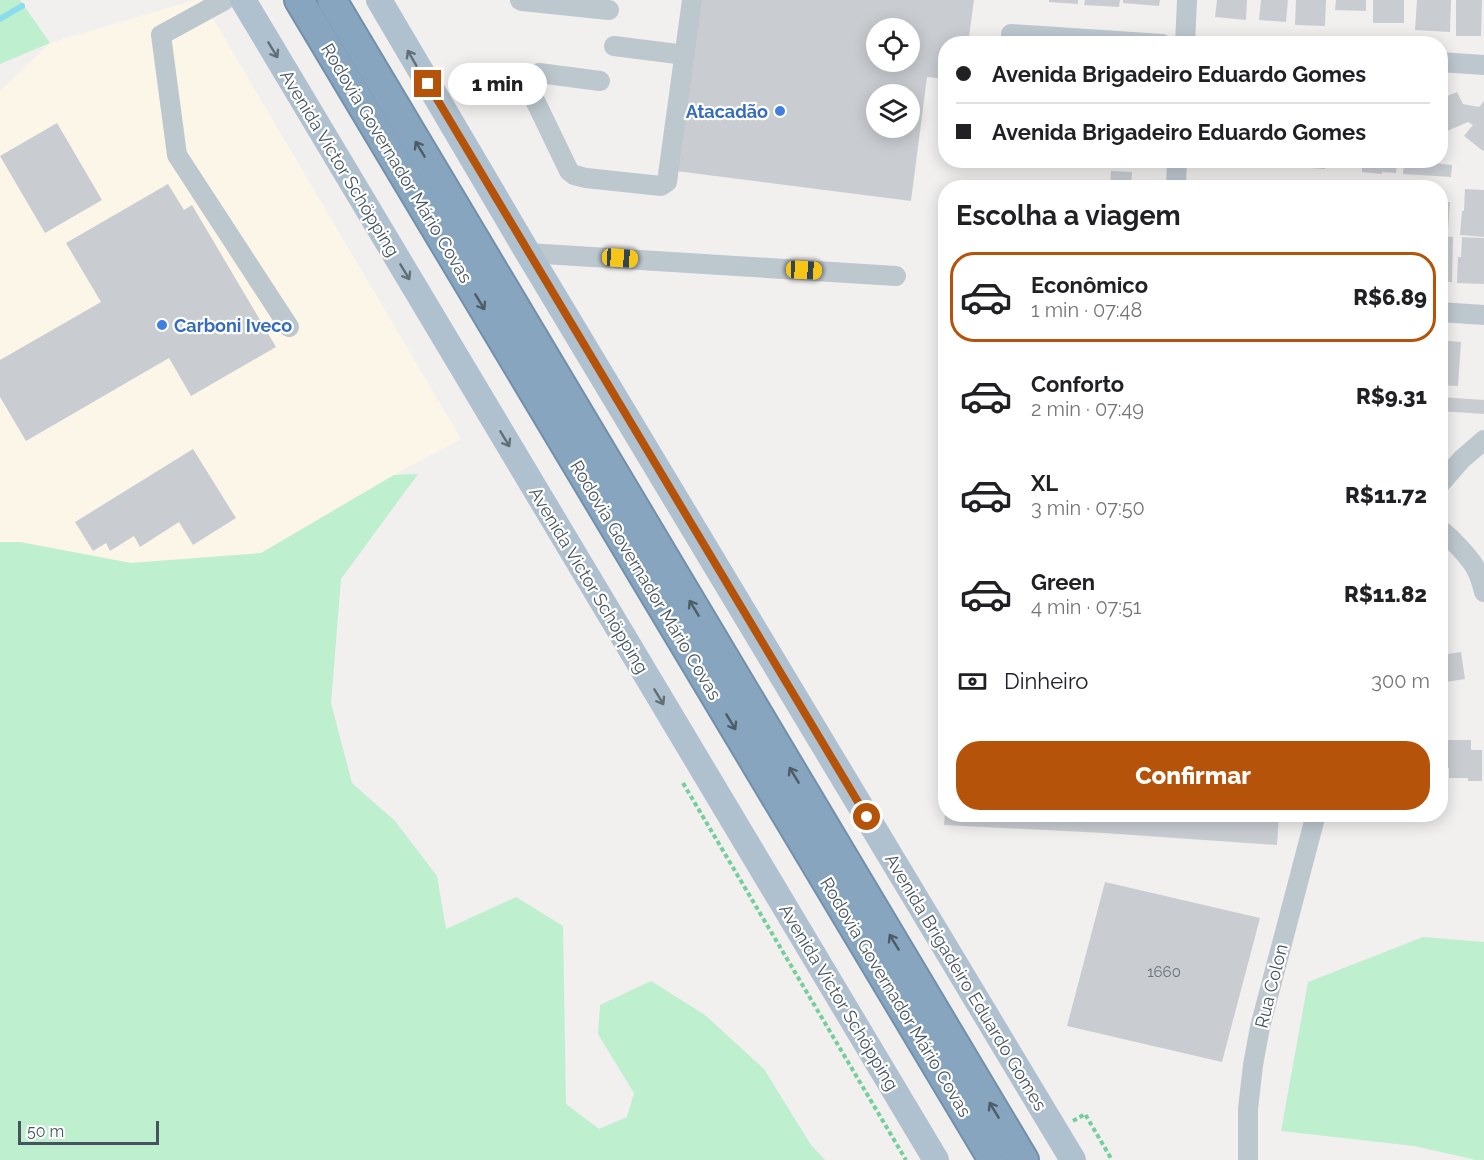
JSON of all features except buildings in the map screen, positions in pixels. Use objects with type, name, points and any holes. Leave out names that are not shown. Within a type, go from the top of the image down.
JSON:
[{"type":"highway","name":"Rodovia Governador Mário Covas","points":[[299,0],[993,1160]]},
{"type":"highway","name":"Rodovia Governador Mário Covas","points":[[332,0],[1024,1160]]},
{"type":"main road","name":"Avenida Victor Schöpping","points":[[243,0],[936,1160]]},
{"type":"main road","name":"Avenida Brigadeiro Eduardo Gomes","points":[[379,0],[1072,1160]]},
{"type":"street","points":[[225,0],[161,35],[177,155],[289,327]]},
{"type":"street","points":[[520,0],[609,10]]},
{"type":"street","points":[[600,81],[539,73],[531,77],[530,90],[569,171],[586,178],[662,186],[667,182],[692,0]]},
{"type":"street","points":[[1185,36],[1187,0]]},
{"type":"street","points":[[1011,34],[1041,36]]},
{"type":"street","points":[[608,45],[685,55]]},
{"type":"street","points":[[1448,63],[1484,65]]},
{"type":"street","points":[[528,252],[896,276]]},
{"type":"street","points":[[1448,313],[1484,315]]},
{"type":"street","points":[[1448,475],[1484,440]]},
{"type":"street","points":[[1448,536],[1473,562],[1484,592]]},
{"type":"street","name":"Rua Colon","points":[[1248,1160],[1248,1109],[1260,1027],[1314,822]]},
{"type":"path","points":[[1073,1121],[1085,1114],[1112,1160]]},
{"type":"shaded area","points":[[195,0],[202,0],[461,439],[394,475],[261,553],[131,563],[20,542],[0,542],[0,91],[50,43]]},
{"type":"green space","points":[[0,0],[20,0],[50,43],[0,64]]},
{"type":"green space","points":[[418,474],[341,579],[331,703],[352,783],[395,821],[437,876],[446,929],[516,897],[563,926],[566,1104],[599,1129],[627,1117],[634,1093],[598,1034],[600,1005],[651,981],[705,1015],[764,1069],[811,1145],[825,1160],[0,1160],[0,542],[20,542],[131,563],[261,553],[394,475]]},
{"type":"green space","points":[[1423,937],[1484,942],[1484,1160],[1414,1146],[1281,1131],[1308,982]]},
{"type":"waterway","points":[[0,19],[22,6]]},
{"type":"place","name":"Atacadão","points":[[780,111]]},
{"type":"place","name":"Carboni Iveco","points":[[162,325]]},
{"type":"route","points":[[428,84],[867,817]]}]
